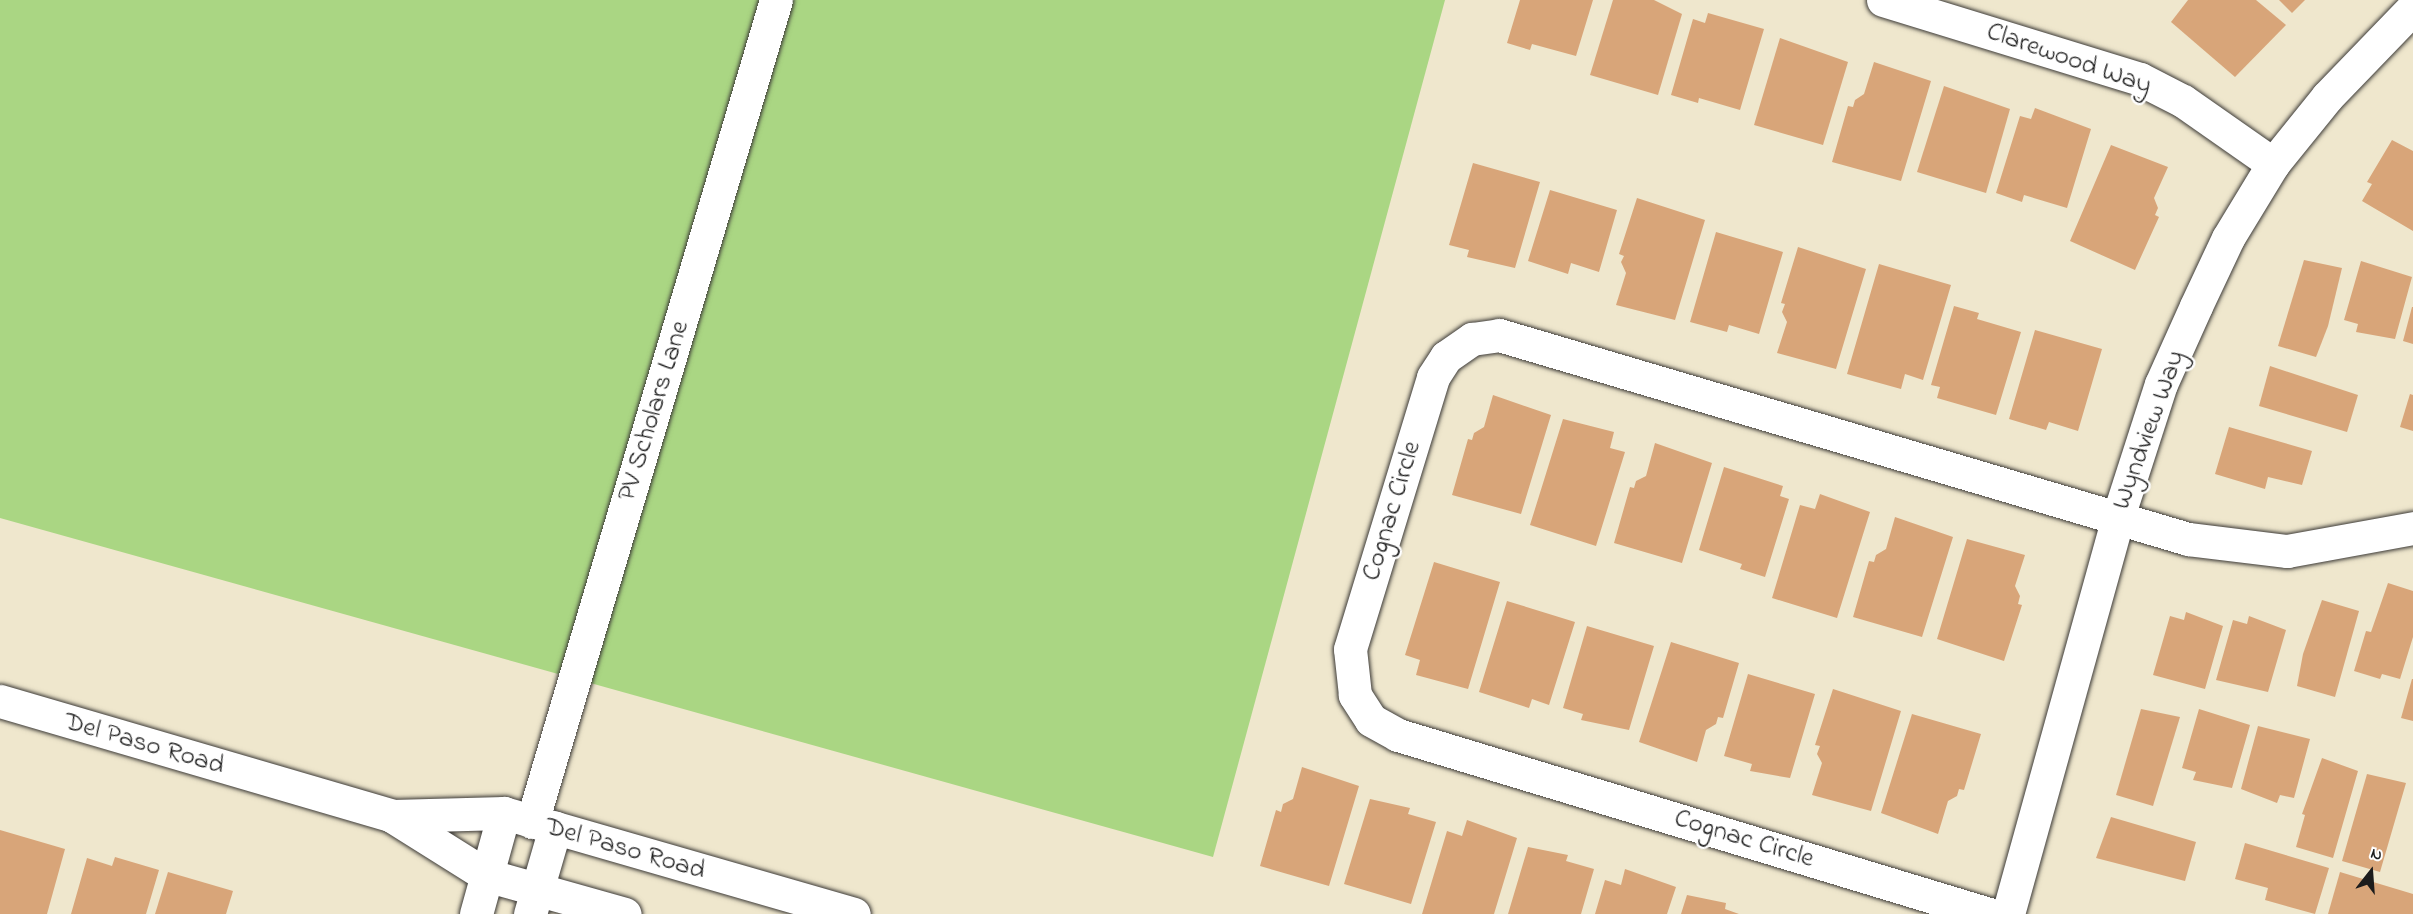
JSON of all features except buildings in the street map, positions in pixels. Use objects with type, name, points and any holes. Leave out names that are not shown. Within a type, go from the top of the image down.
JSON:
[{"type":"street","name":"PV Scholars Lane","points":[[530,821],[776,0]]},
{"type":"street","name":"Clarewood Way","points":[[1883,0],[1974,13],[2140,79],[2183,101],[2273,164]]},
{"type":"street","name":"Wyndview Way","points":[[2008,914],[2117,520],[2161,384],[2228,238],[2273,164],[2327,96],[2413,8]]},
{"type":"street","name":"Cognac Circle","points":[[1989,914],[1398,735],[1371,720],[1355,695],[1350,649],[1433,377],[1446,357],[1472,339],[1499,335],[2117,520],[2188,539],[2287,551],[2413,528]]},
{"type":"street","name":"Del Paso Road","points":[[0,701],[392,816],[530,821],[854,914]]},
{"type":"street","name":"Del Paso Road","points":[[392,816],[534,902],[625,914]]},
{"type":"street","points":[[476,914],[486,874],[530,821]]},
{"type":"street","points":[[530,821],[534,902]]},
{"type":"green space","points":[[0,0],[1445,0],[1213,857],[0,518]]}]
